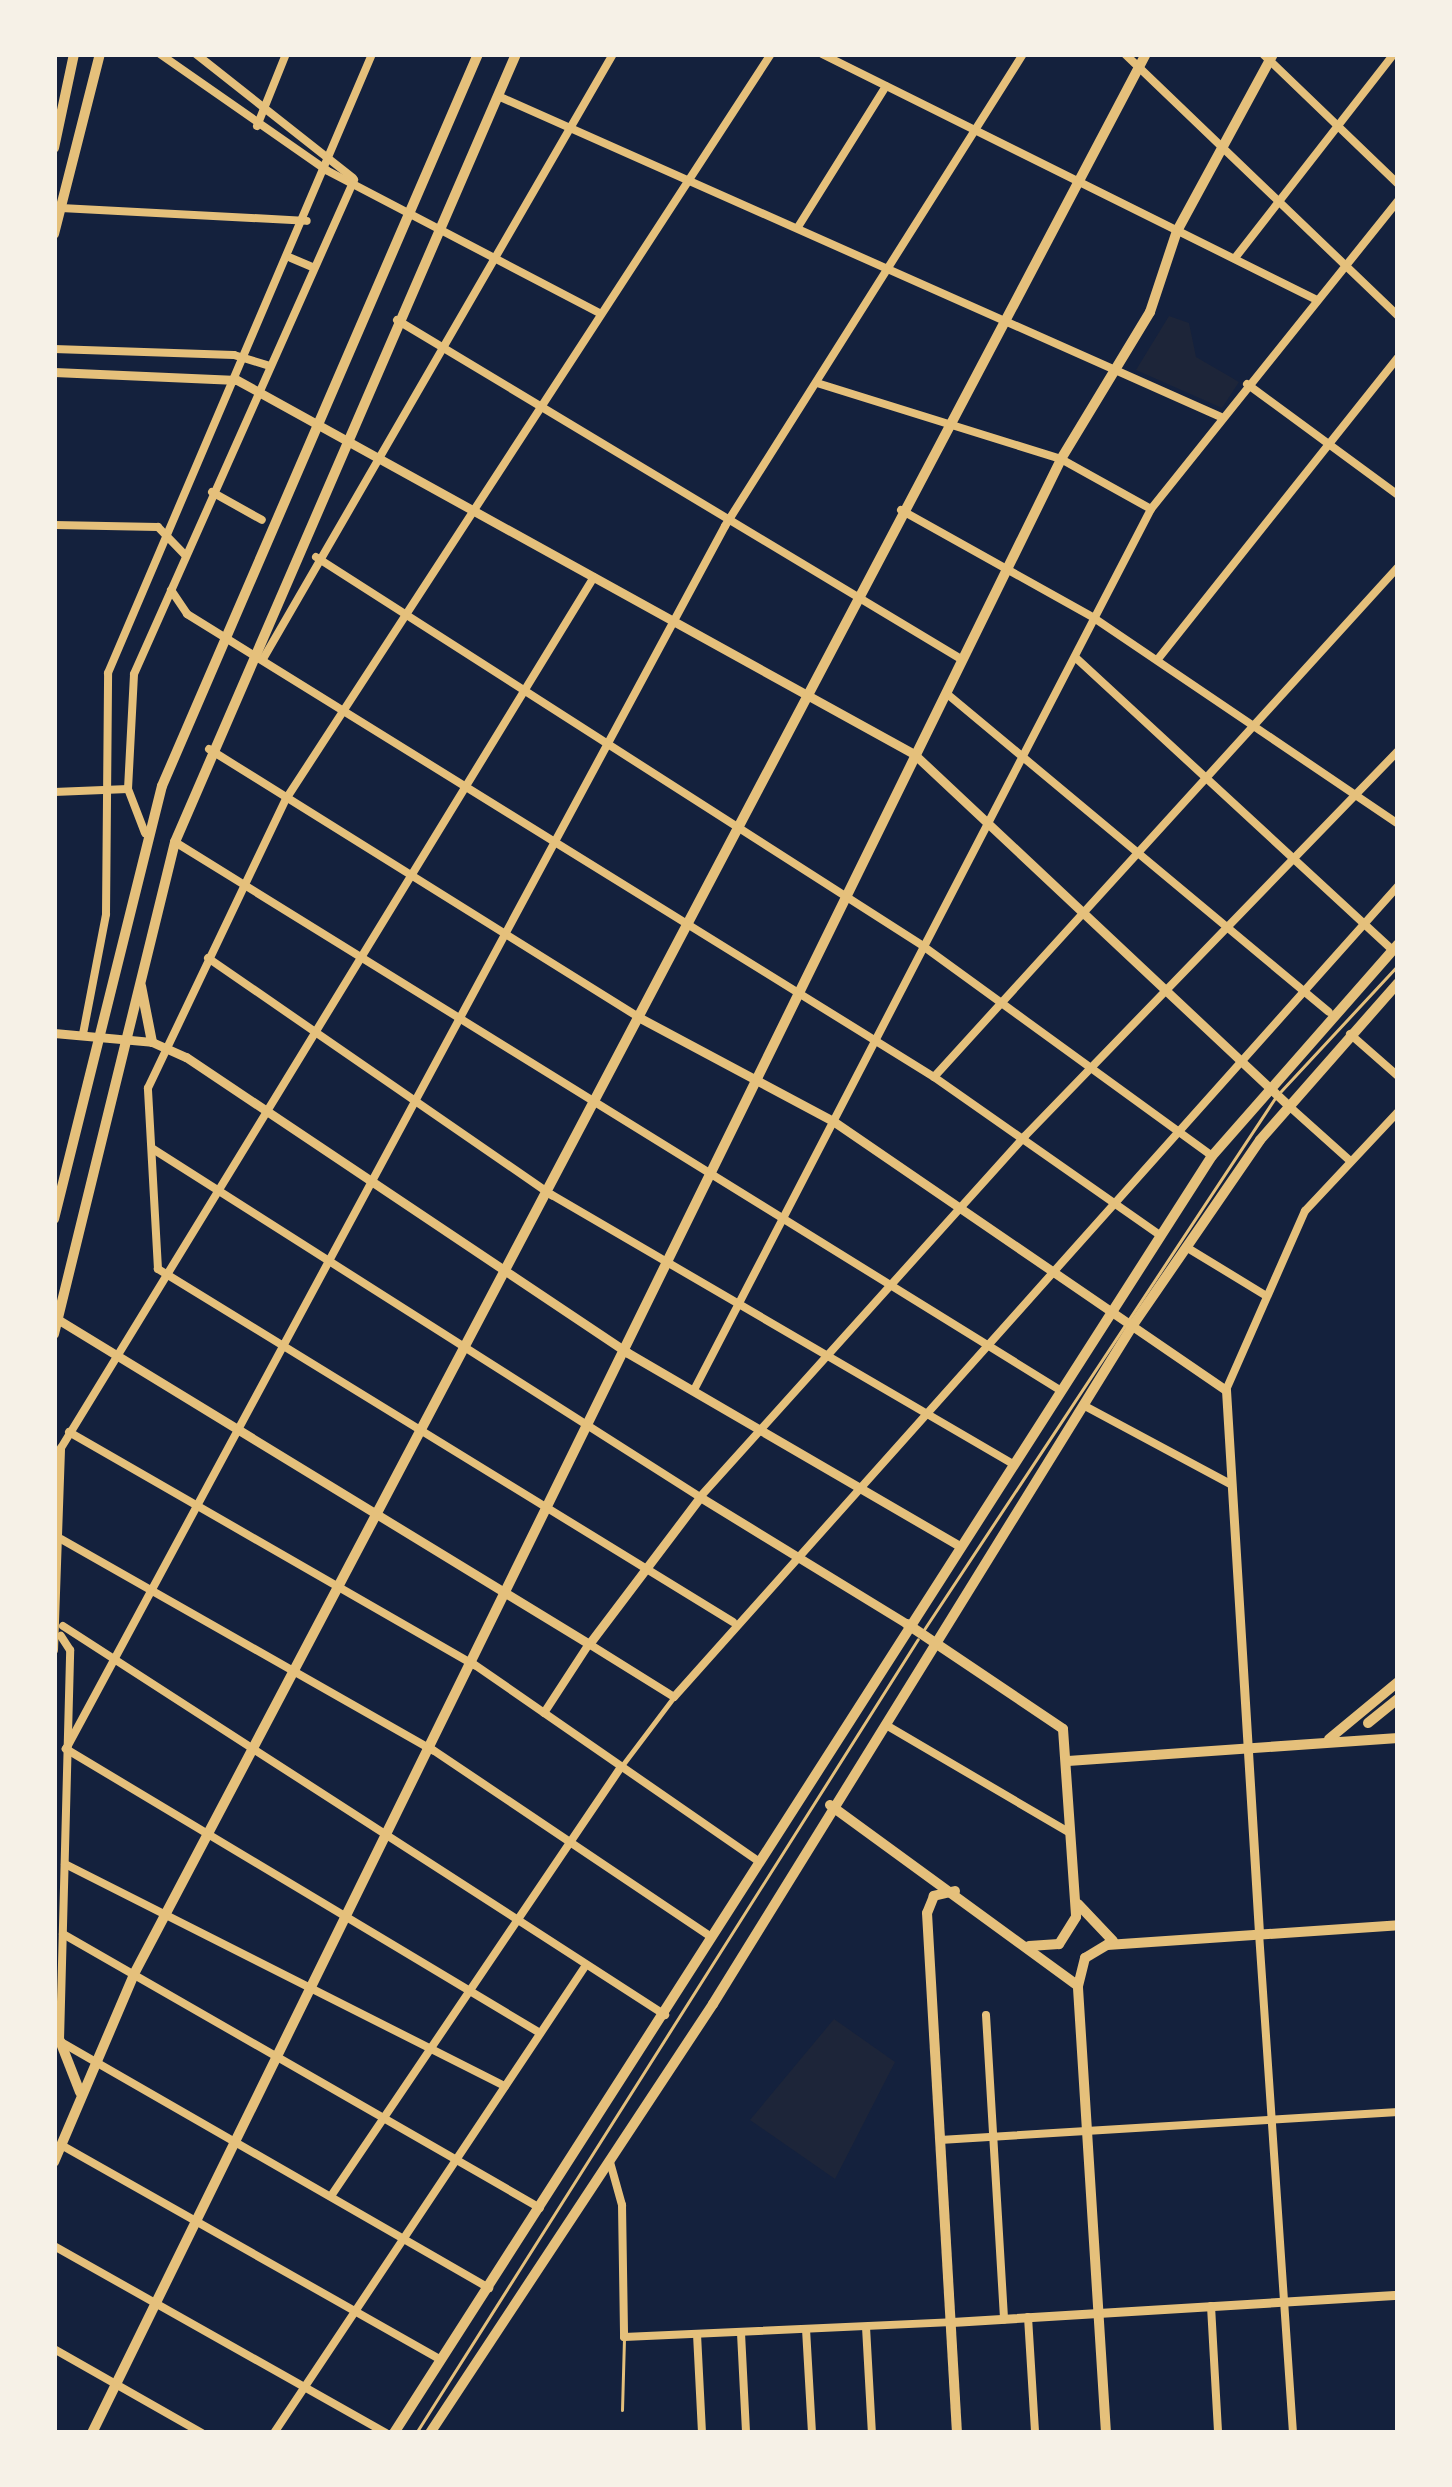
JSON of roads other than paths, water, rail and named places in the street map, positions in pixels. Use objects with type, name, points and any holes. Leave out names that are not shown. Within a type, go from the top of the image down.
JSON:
[{"type":"main road","points":[[54,148],[74,54]]},
{"type":"main road","points":[[54,234],[99,58],[113,54]]},
{"type":"main road","points":[[54,1219],[145,833],[225,635],[478,54]]},
{"type":"main road","points":[[54,1334],[175,842],[209,749],[258,655],[342,438],[516,54]]},
{"type":"main road","points":[[54,2162],[93,2060],[134,1974],[260,1748],[379,1514],[552,1195],[739,835],[943,422],[1145,54]]},
{"type":"main road","points":[[92,2433],[318,1989],[961,659],[1111,366],[1150,312],[1177,231],[1268,56]]},
{"type":"main road","points":[[430,2433],[609,2161],[1083,1406],[1160,1235],[1212,1156],[1273,1091],[1328,1012],[1395,947]]},
{"type":"main road","points":[[140,980],[158,1043]]},
{"type":"main road","points":[[390,2433],[443,2361],[667,2016],[758,1861],[1060,1390],[1186,1247],[1289,1106],[1398,983]]},
{"type":"main road","points":[[907,1624],[1053,1718],[1068,1761],[1076,1900],[1065,1941],[1029,1946]]},
{"type":"main road","points":[[1354,1728],[1398,1682]]},
{"type":"main road","points":[[1321,1742],[1397,1704]]},
{"type":"main road","points":[[1068,1761],[1398,1738]]},
{"type":"main road","points":[[830,1805],[1078,1986]]},
{"type":"main road","points":[[955,1892],[934,1896],[927,1913],[957,2433]]},
{"type":"main road","points":[[1076,1900],[1092,1930],[1122,1943]]},
{"type":"main road","points":[[1106,2433],[1078,1986],[1090,1953],[1122,1943],[1398,1925]]},
{"type":"main road","points":[[57,2040],[81,2095]]},
{"type":"street","points":[[160,54],[326,170],[354,179],[599,313]]},
{"type":"street","points":[[197,54],[328,151],[354,179]]},
{"type":"street","points":[[257,126],[286,54]]},
{"type":"street","points":[[83,1034],[102,960],[108,673],[167,530],[307,221],[328,151],[372,54]]},
{"type":"street","points":[[258,655],[613,54]]},
{"type":"street","points":[[733,1622],[158,1269],[148,1088],[158,1043],[208,958],[286,799],[771,54]]},
{"type":"street","points":[[822,54],[1317,300]]},
{"type":"street","points":[[66,1749],[725,526],[1023,54]]},
{"type":"street","points":[[1125,54],[1277,205],[1398,316]]},
{"type":"street","points":[[1234,258],[1394,54]]},
{"type":"street","points":[[1268,56],[1398,184]]},
{"type":"street","points":[[798,227],[886,86]]},
{"type":"street","points":[[498,96],[1221,417]]},
{"type":"street","points":[[145,833],[128,789],[130,686],[354,179]]},
{"type":"street","points":[[694,1390],[1150,509],[1398,201]]},
{"type":"street","points":[[61,208],[307,221]]},
{"type":"street","points":[[291,258],[314,268]]},
{"type":"street","points":[[396,319],[725,526],[961,659]]},
{"type":"street","points":[[54,349],[248,356],[270,366]]},
{"type":"street","points":[[1158,658],[1398,357]]},
{"type":"street","points":[[54,371],[237,380],[914,754],[989,819],[1167,995],[1348,1159]]},
{"type":"street","points":[[816,383],[1061,459],[1150,509]]},
{"type":"street","points":[[1247,384],[1398,495]]},
{"type":"street","points":[[212,492],[262,520]]},
{"type":"street","points":[[900,509],[1158,658],[1398,824]]},
{"type":"street","points":[[54,525],[167,530]]},
{"type":"street","points":[[167,530],[186,556]]},
{"type":"street","points":[[316,557],[739,835],[923,946],[1212,1156]]},
{"type":"street","points":[[934,1077],[1212,782],[1398,567]]},
{"type":"street","points":[[490,2288],[57,2040],[70,1650],[61,1631],[61,1539],[69,1432],[174,1276],[369,962],[594,577]]},
{"type":"street","points":[[170,590],[225,635],[343,711],[1025,1136],[1160,1235]]},
{"type":"street","points":[[1075,656],[1395,947]]},
{"type":"street","points":[[946,693],[1023,752],[1328,1012]]},
{"type":"street","points":[[209,749],[502,936],[757,1084],[833,1121],[1226,1390]]},
{"type":"street","points":[[544,1713],[589,1644],[700,1497],[822,1353],[1398,752]]},
{"type":"street","points":[[54,792],[128,789]]},
{"type":"street","points":[[175,842],[594,1109],[1060,1390]]},
{"type":"street","points":[[331,2196],[621,1767],[733,1622],[988,1347],[1398,886]]},
{"type":"street","points":[[208,958],[552,1195],[1013,1464]]},
{"type":"street","points":[[54,1033],[158,1043],[628,1353],[960,1546]]},
{"type":"street","points":[[1350,1034],[1398,1076]]},
{"type":"street","points":[[1293,2433],[1226,1390],[1305,1211],[1348,1159],[1398,1112]]},
{"type":"street","points":[[153,1149],[465,1354],[907,1624]]},
{"type":"street","points":[[1186,1247],[1265,1295]]},
{"type":"street","points":[[56,1317],[674,1697]]},
{"type":"street","points":[[1083,1406],[1232,1486]]},
{"type":"street","points":[[69,1432],[475,1665],[758,1861]]},
{"type":"street","points":[[61,1539],[433,1750],[712,1938]]},
{"type":"street","points":[[54,1650],[61,1631]]},
{"type":"street","points":[[61,1631],[116,1659],[260,1748],[584,1968],[667,2016]]},
{"type":"street","points":[[882,1722],[1070,1833]]},
{"type":"street","points":[[66,1749],[349,1923],[472,1989],[540,2033]]},
{"type":"street","points":[[65,1864],[505,2086]]},
{"type":"street","points":[[63,1934],[541,2209]]},
{"type":"street","points":[[274,2433],[584,1968]]},
{"type":"street","points":[[986,2015],[1004,2319]]},
{"type":"street","points":[[940,2140],[1398,2112]]},
{"type":"street","points":[[63,2146],[443,2361]]},
{"type":"street","points":[[609,2161],[622,2205],[624,2338],[1398,2295]]},
{"type":"street","points":[[54,2246],[390,2433]]},
{"type":"street","points":[[1211,2306],[1218,2433]]},
{"type":"street","points":[[1028,2317],[1034,2433]]},
{"type":"street","points":[[866,2326],[872,2433]]},
{"type":"street","points":[[806,2329],[812,2433]]},
{"type":"street","points":[[741,2332],[746,2433]]},
{"type":"street","points":[[697,2334],[702,2433]]},
{"type":"street","points":[[54,2349],[202,2433]]},
{"type":"lane","points":[[416,2433],[1122,1318],[1273,1091],[1398,965]]},
{"type":"lane","points":[[622,2410],[624,2338]]}]
